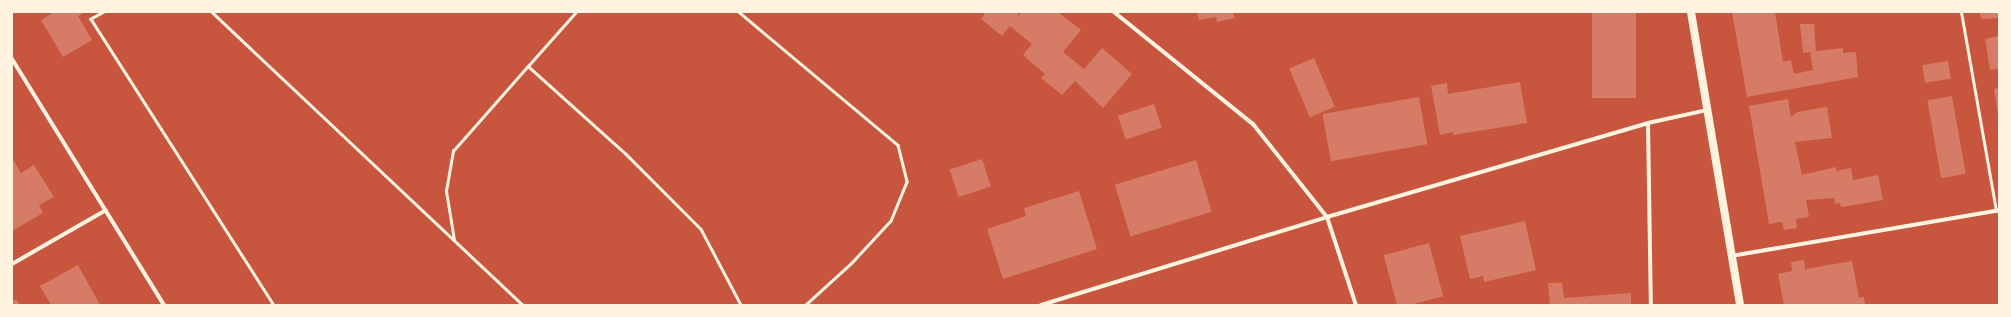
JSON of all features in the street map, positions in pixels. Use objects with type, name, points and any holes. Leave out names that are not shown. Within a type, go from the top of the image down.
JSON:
[{"type":"main road","points":[[1691,12],[1740,305]]},
{"type":"street","points":[[1114,12],[1253,124],[1327,217],[1356,305]]},
{"type":"street","points":[[12,59],[164,305]]},
{"type":"street","points":[[1041,305],[1327,217],[1648,122],[1708,110]]},
{"type":"street","points":[[1648,122],[1651,305]]},
{"type":"street","points":[[12,264],[106,210]]},
{"type":"street","points":[[1731,256],[1997,210]]},
{"type":"lane","points":[[1961,12],[1997,210]]},
{"type":"path","points":[[104,12],[91,19],[274,305]]},
{"type":"path","points":[[212,12],[522,305]]},
{"type":"path","points":[[454,240],[446,191],[453,151],[576,12]]},
{"type":"path","points":[[739,12],[898,146],[907,182],[891,221],[852,263],[806,305]]},
{"type":"path","points":[[528,66],[626,154],[701,229],[741,305]]},
{"type":"building","points":[[54,12],[85,12],[78,16],[92,40],[63,57],[41,20]]},
{"type":"building","points":[[986,12],[1016,12],[1019,15],[1022,12],[1058,12],[1081,30],[1063,52],[1084,69],[1102,48],[1132,74],[1103,108],[1075,81],[1062,95],[1041,78],[1045,74],[1023,55],[1032,44],[1010,26],[1002,36],[981,19]]},
{"type":"building","points":[[1197,12],[1237,13],[1233,13],[1235,18],[1217,22],[1216,17],[1199,20]]},
{"type":"building","points":[[1592,12],[1636,12],[1636,98],[1592,98]]},
{"type":"building","points":[[1732,12],[1775,12],[1783,62],[1791,60],[1794,74],[1813,70],[1810,52],[1803,53],[1800,24],[1814,24],[1816,51],[1843,48],[1843,53],[1856,52],[1858,77],[1747,97]]},
{"type":"building","points":[[1980,12],[1999,12],[1999,18],[1981,19]]},
{"type":"building","points":[[1999,36],[1999,69],[1990,70],[1985,39]]},
{"type":"building","points":[[1314,58],[1335,107],[1310,117],[1289,69]]},
{"type":"building","points":[[1948,61],[1951,79],[1925,83],[1922,65]]},
{"type":"building","points":[[1520,82],[1527,123],[1453,135],[1453,132],[1440,135],[1431,86],[1447,83],[1448,94]]},
{"type":"building","points":[[1999,88],[1999,115],[1998,115],[1994,89]]},
{"type":"building","points":[[1952,96],[1966,174],[1941,178],[1927,100]]},
{"type":"building","points":[[1419,97],[1427,144],[1331,161],[1322,114]]},
{"type":"building","points":[[1788,99],[1791,117],[1797,112],[1827,107],[1832,138],[1795,142],[1802,175],[1836,167],[1836,171],[1851,168],[1853,180],[1878,175],[1883,200],[1841,207],[1840,203],[1835,204],[1834,198],[1806,200],[1809,217],[1796,219],[1797,228],[1784,230],[1782,222],[1769,224],[1749,106]]},
{"type":"building","points":[[1154,104],[1162,128],[1126,140],[1118,116]]},
{"type":"building","points":[[982,159],[991,187],[959,197],[950,170]]},
{"type":"building","points":[[1196,160],[1212,212],[1131,236],[1115,185]]},
{"type":"building","points":[[14,161],[21,173],[34,165],[54,197],[39,205],[43,213],[12,231],[12,162]]},
{"type":"building","points":[[1079,191],[1097,249],[1003,279],[987,229],[1026,216],[1024,208]]},
{"type":"building","points":[[1525,221],[1536,270],[1484,282],[1483,276],[1470,279],[1460,236]]},
{"type":"building","points":[[1429,243],[1443,296],[1410,305],[1397,305],[1384,255]]},
{"type":"building","points":[[1804,260],[1805,269],[1852,261],[1859,298],[1864,297],[1865,304],[1784,305],[1778,274],[1792,271],[1791,262]]},
{"type":"building","points":[[78,265],[100,305],[51,305],[40,286]]},
{"type":"building","points":[[1548,283],[1562,283],[1564,298],[1631,293],[1631,305],[1550,305]]},
{"type":"building","points":[[16,299],[20,305],[12,305],[12,302]]}]
